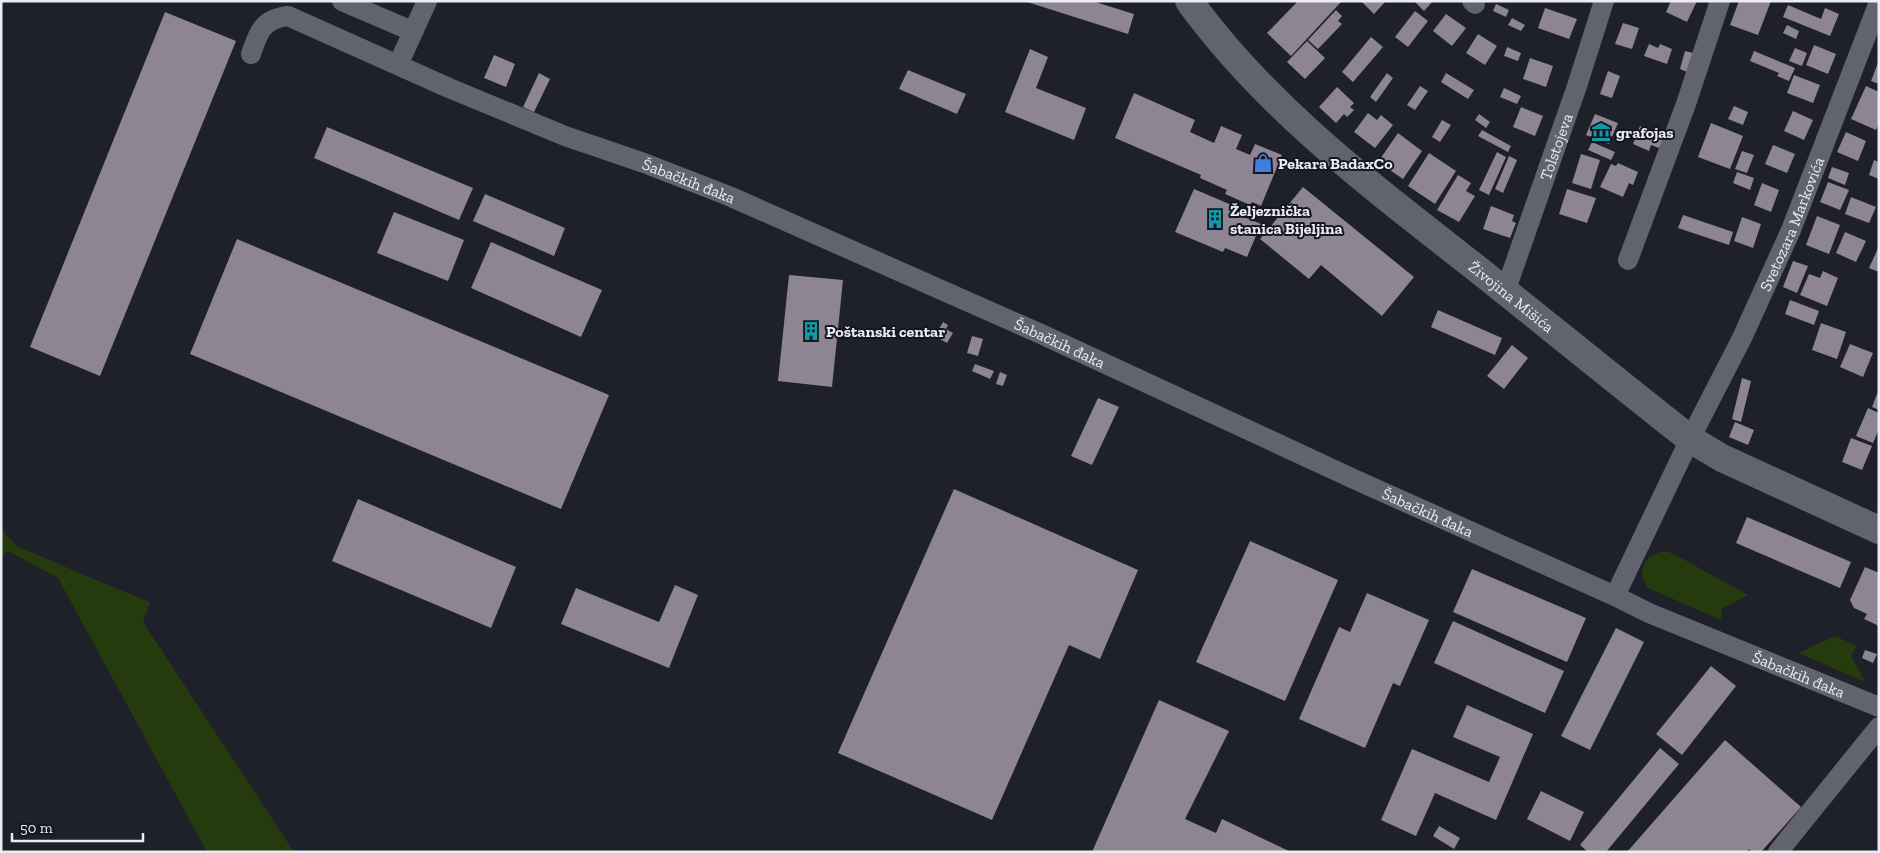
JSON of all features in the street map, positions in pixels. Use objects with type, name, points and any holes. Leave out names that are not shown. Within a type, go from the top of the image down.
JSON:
[{"type":"main road","name":"Živojina Mišića","points":[[1189,1],[1208,27],[1284,109],[1352,171],[1690,439],[1722,458],[1879,530]]},
{"type":"street","points":[[342,1],[412,31]]},
{"type":"street","points":[[398,64],[427,1]]},
{"type":"street","name":"Tolstojeva","points":[[1505,292],[1577,86],[1604,1]]},
{"type":"street","points":[[1628,260],[1686,104],[1720,1]]},
{"type":"street","name":"Svetozara Markovića","points":[[1615,596],[1690,439],[1742,338],[1791,230],[1879,2]]},
{"type":"street","name":"Šabačkih đaka","points":[[251,54],[259,32],[264,25],[279,17],[288,16],[450,88],[565,136],[644,163],[730,196],[1040,334],[1649,613],[1879,706]]},
{"type":"street","points":[[1778,852],[1879,727]]},
{"type":"green space","points":[[1,529],[17,546],[150,602],[143,622],[294,852],[207,852],[58,578],[8,551],[1,556]]},
{"type":"green space","points":[[1665,551],[1674,554],[1748,595],[1722,609],[1721,620],[1648,588],[1642,575],[1644,564],[1647,559]]},
{"type":"green space","points":[[1835,636],[1857,646],[1851,656],[1865,682],[1798,653]]},
{"type":"building","points":[[1024,1],[1092,1],[1134,14],[1128,34]]},
{"type":"building","points":[[1298,1],[1341,2],[1291,56],[1267,33]]},
{"type":"building","points":[[1361,1],[1386,1],[1374,14]]},
{"type":"building","points":[[1414,1],[1433,1],[1424,11]]},
{"type":"building","points":[[1671,1],[1697,1],[1687,22],[1666,12]]},
{"type":"building","points":[[1739,1],[1771,1],[1758,35],[1730,25]]},
{"type":"building","points":[[1496,4],[1509,10],[1506,17],[1493,11]]},
{"type":"building","points":[[1788,5],[1821,19],[1825,8],[1839,14],[1830,36],[1783,17]]},
{"type":"building","points":[[1545,8],[1577,19],[1569,39],[1538,28]]},
{"type":"building","points":[[1336,10],[1342,16],[1338,21],[1342,24],[1318,49],[1308,40]]},
{"type":"building","points":[[1415,11],[1428,21],[1408,47],[1395,37]]},
{"type":"building","points":[[165,12],[236,41],[100,376],[30,347]]},
{"type":"building","points":[[1446,14],[1466,28],[1452,46],[1433,31]]},
{"type":"building","points":[[1512,18],[1525,25],[1521,31],[1508,25]]},
{"type":"building","points":[[1623,23],[1639,28],[1632,49],[1615,44]]},
{"type":"building","points":[[1787,25],[1799,31],[1796,39],[1783,33]]},
{"type":"building","points":[[1478,34],[1497,46],[1485,65],[1466,53]]},
{"type":"building","points":[[1371,37],[1383,47],[1353,82],[1342,72]]},
{"type":"building","points":[[1307,41],[1325,58],[1305,79],[1287,62]]},
{"type":"building","points":[[1649,44],[1658,48],[1660,44],[1672,49],[1667,64],[1644,56]]},
{"type":"building","points":[[1814,45],[1836,54],[1828,74],[1806,65]]},
{"type":"building","points":[[1507,47],[1521,53],[1518,61],[1504,56]]},
{"type":"building","points":[[1795,48],[1807,53],[1802,66],[1789,61]]},
{"type":"building","points":[[1030,49],[1048,57],[1036,88],[1086,108],[1074,140],[1005,112]]},
{"type":"building","points":[[1685,51],[1693,53],[1687,72],[1680,69]]},
{"type":"building","points":[[1754,51],[1795,68],[1789,81],[1777,76],[1779,73],[1750,61]]},
{"type":"building","points":[[494,55],[515,64],[506,87],[484,78]]},
{"type":"building","points":[[1530,58],[1553,66],[1546,87],[1523,79]]},
{"type":"building","points":[[1879,60],[1879,84],[1871,81]]},
{"type":"building","points":[[908,70],[966,94],[957,114],[899,89]]},
{"type":"building","points":[[1608,71],[1620,76],[1612,98],[1600,94]]},
{"type":"building","points":[[539,73],[550,79],[534,112],[523,107]]},
{"type":"building","points":[[1387,73],[1393,78],[1376,102],[1370,97]]},
{"type":"building","points":[[1446,73],[1474,90],[1468,99],[1441,82]]},
{"type":"building","points":[[1794,75],[1820,85],[1813,103],[1787,93]]},
{"type":"building","points":[[1420,86],[1428,91],[1415,110],[1407,105]]},
{"type":"building","points":[[1866,86],[1879,92],[1879,123],[1876,130],[1851,119]]},
{"type":"building","points":[[1337,87],[1354,103],[1350,107],[1354,110],[1347,117],[1344,114],[1336,123],[1319,107]]},
{"type":"building","points":[[1504,88],[1521,96],[1517,104],[1500,97]]},
{"type":"building","points":[[1134,93],[1195,120],[1190,132],[1214,143],[1221,126],[1242,135],[1236,149],[1250,155],[1255,144],[1282,155],[1261,206],[1252,202],[1250,205],[1225,194],[1227,190],[1200,178],[1201,175],[1115,138]]},
{"type":"building","points":[[1734,106],[1748,112],[1743,125],[1728,119]]},
{"type":"building","points":[[1521,107],[1543,116],[1535,136],[1513,127]]},
{"type":"building","points":[[1793,111],[1813,120],[1804,140],[1784,131]]},
{"type":"building","points":[[1368,113],[1377,120],[1381,115],[1393,125],[1375,148],[1354,132]]},
{"type":"building","points":[[1479,114],[1490,122],[1486,128],[1475,120]]},
{"type":"building","points":[[1595,114],[1618,123],[1609,144],[1586,135]]},
{"type":"building","points":[[1442,120],[1451,125],[1440,142],[1432,137]]},
{"type":"building","points":[[1711,123],[1743,136],[1730,169],[1698,157]]},
{"type":"building","points":[[1640,126],[1664,137],[1659,148],[1651,145],[1649,151],[1633,144]]},
{"type":"building","points":[[327,127],[473,188],[459,220],[314,158]]},
{"type":"building","points":[[1482,130],[1511,146],[1508,152],[1478,136]]},
{"type":"building","points":[[1846,132],[1866,141],[1858,161],[1837,152]]},
{"type":"building","points":[[1398,133],[1422,151],[1403,179],[1378,162]]},
{"type":"building","points":[[1592,142],[1615,152],[1611,160],[1588,150]]},
{"type":"building","points":[[1773,145],[1795,154],[1787,173],[1765,164]]},
{"type":"building","points":[[1742,151],[1754,155],[1747,173],[1735,169]]},
{"type":"building","points":[[1497,152],[1506,157],[1489,195],[1479,190]]},
{"type":"building","points":[[1429,153],[1456,171],[1435,204],[1408,186]]},
{"type":"building","points":[[1581,154],[1600,160],[1591,189],[1572,183]]},
{"type":"building","points":[[1509,156],[1517,160],[1503,193],[1495,189]]},
{"type":"building","points":[[1874,160],[1879,162],[1879,179],[1869,175]]},
{"type":"building","points":[[1618,163],[1638,172],[1633,185],[1629,183],[1623,197],[1600,187],[1611,164],[1616,166]]},
{"type":"building","points":[[1832,167],[1849,173],[1845,185],[1828,178]]},
{"type":"building","points":[[1737,172],[1754,178],[1750,190],[1733,183]]},
{"type":"building","points":[[1458,175],[1471,183],[1466,191],[1475,196],[1459,222],[1437,210]]},
{"type":"building","points":[[1828,182],[1849,190],[1840,210],[1820,202]]},
{"type":"building","points":[[1762,183],[1779,190],[1771,212],[1754,205]]},
{"type":"building","points":[[1303,187],[1414,277],[1382,316],[1321,265],[1309,279],[1260,239]]},
{"type":"building","name":"Željeznička stanica Bijeljina","points":[[1194,189],[1241,209],[1239,215],[1261,224],[1247,257],[1225,248],[1223,252],[1175,232]]},
{"type":"building","points":[[1567,189],[1596,198],[1587,223],[1559,214]]},
{"type":"building","points":[[485,194],[565,228],[554,256],[473,221]]},
{"type":"building","points":[[1851,197],[1876,207],[1869,223],[1845,214]]},
{"type":"building","points":[[1491,206],[1514,215],[1512,221],[1516,223],[1510,238],[1483,229]]},
{"type":"building","points":[[394,212],[464,240],[448,281],[377,253]]},
{"type":"building","points":[[1683,215],[1733,232],[1729,245],[1678,228]]},
{"type":"building","points":[[1817,216],[1840,225],[1829,254],[1806,245]]},
{"type":"building","points":[[1742,217],[1761,224],[1753,248],[1734,241]]},
{"type":"building","points":[[1845,232],[1866,241],[1856,262],[1836,253]]},
{"type":"building","points":[[237,239],[609,395],[561,509],[190,354]]},
{"type":"building","points":[[491,242],[602,290],[581,337],[471,288]]},
{"type":"building","points":[[1879,246],[1879,272],[1869,268]]},
{"type":"building","points":[[1793,261],[1808,266],[1797,293],[1783,287]]},
{"type":"building","points":[[1823,271],[1838,278],[1827,306],[1800,295],[1809,274],[1820,278]]},
{"type":"building","name":"Poštanski centar","points":[[789,275],[843,280],[832,387],[778,381]]},
{"type":"building","points":[[1790,300],[1819,311],[1814,325],[1785,314]]},
{"type":"building","points":[[1438,310],[1502,338],[1495,355],[1431,327]]},
{"type":"building","points":[[943,322],[948,325],[946,329],[953,333],[947,343],[935,336]]},
{"type":"building","points":[[1821,323],[1846,332],[1837,359],[1812,350]]},
{"type":"building","points":[[972,336],[983,339],[978,356],[967,353]]},
{"type":"building","points":[[1850,344],[1873,353],[1863,377],[1840,367]]},
{"type":"building","points":[[1512,345],[1528,358],[1504,389],[1487,376]]},
{"type":"building","points":[[975,364],[994,371],[990,379],[972,371]]},
{"type":"building","points":[[1000,372],[1007,375],[1003,386],[996,384]]},
{"type":"building","points":[[1742,378],[1751,381],[1741,422],[1732,419]]},
{"type":"building","points":[[1879,389],[1879,410],[1872,407]]},
{"type":"building","points":[[1098,398],[1119,407],[1092,465],[1071,456]]},
{"type":"building","points":[[1868,408],[1879,413],[1879,429],[1873,443],[1856,436]]},
{"type":"building","points":[[1735,422],[1754,430],[1748,445],[1729,437]]},
{"type":"building","points":[[1851,438],[1872,446],[1862,470],[1842,462]]},
{"type":"building","points":[[954,489],[1138,570],[1100,659],[1069,645],[992,820],[838,753]]},
{"type":"building","points":[[358,499],[516,567],[491,628],[332,561]]},
{"type":"building","points":[[1747,517],[1851,562],[1840,588],[1736,543]]},
{"type":"building","points":[[1250,541],[1338,580],[1285,701],[1196,662]]},
{"type":"building","points":[[1865,567],[1879,573],[1879,626],[1864,619],[1867,614],[1854,608],[1850,600]]},
{"type":"building","points":[[1472,569],[1586,618],[1567,662],[1453,612]]},
{"type":"building","points":[[675,585],[698,595],[669,668],[561,624],[576,588],[659,622]]},
{"type":"building","points":[[1367,593],[1429,620],[1400,686],[1393,683],[1365,748],[1299,719],[1339,627],[1350,632]]},
{"type":"building","points":[[1453,621],[1564,671],[1545,713],[1434,663]]},
{"type":"building","points":[[1616,628],[1644,642],[1590,750],[1561,736]]},
{"type":"building","points":[[1865,650],[1877,654],[1873,663],[1862,658]]},
{"type":"building","points":[[1711,666],[1736,686],[1682,755],[1656,734]]},
{"type":"building","points":[[1159,700],[1229,731],[1185,819],[1216,833],[1222,819],[1291,852],[1092,852]]},
{"type":"building","points":[[1467,705],[1533,734],[1496,820],[1435,793],[1416,836],[1381,820],[1412,749],[1489,782],[1500,757],[1453,737]]},
{"type":"building","points":[[1725,740],[1801,807],[1761,852],[1752,852],[1749,849],[1747,852],[1627,852]]},
{"type":"building","points":[[1660,748],[1679,764],[1606,852],[1588,852],[1580,845]]},
{"type":"building","points":[[1541,791],[1584,812],[1570,841],[1527,819]]},
{"type":"building","points":[[1439,826],[1460,838],[1454,849],[1433,836]]},
{"type":"place","name":"grafojas","points":[[1601,132]]},
{"type":"place","name":"Pekara BadaxCo","points":[[1263,163]]},
{"type":"place","name":"Željeznička stanica Bijeljina","points":[[1215,219]]},
{"type":"place","name":"Poštanski centar","points":[[811,331]]}]
